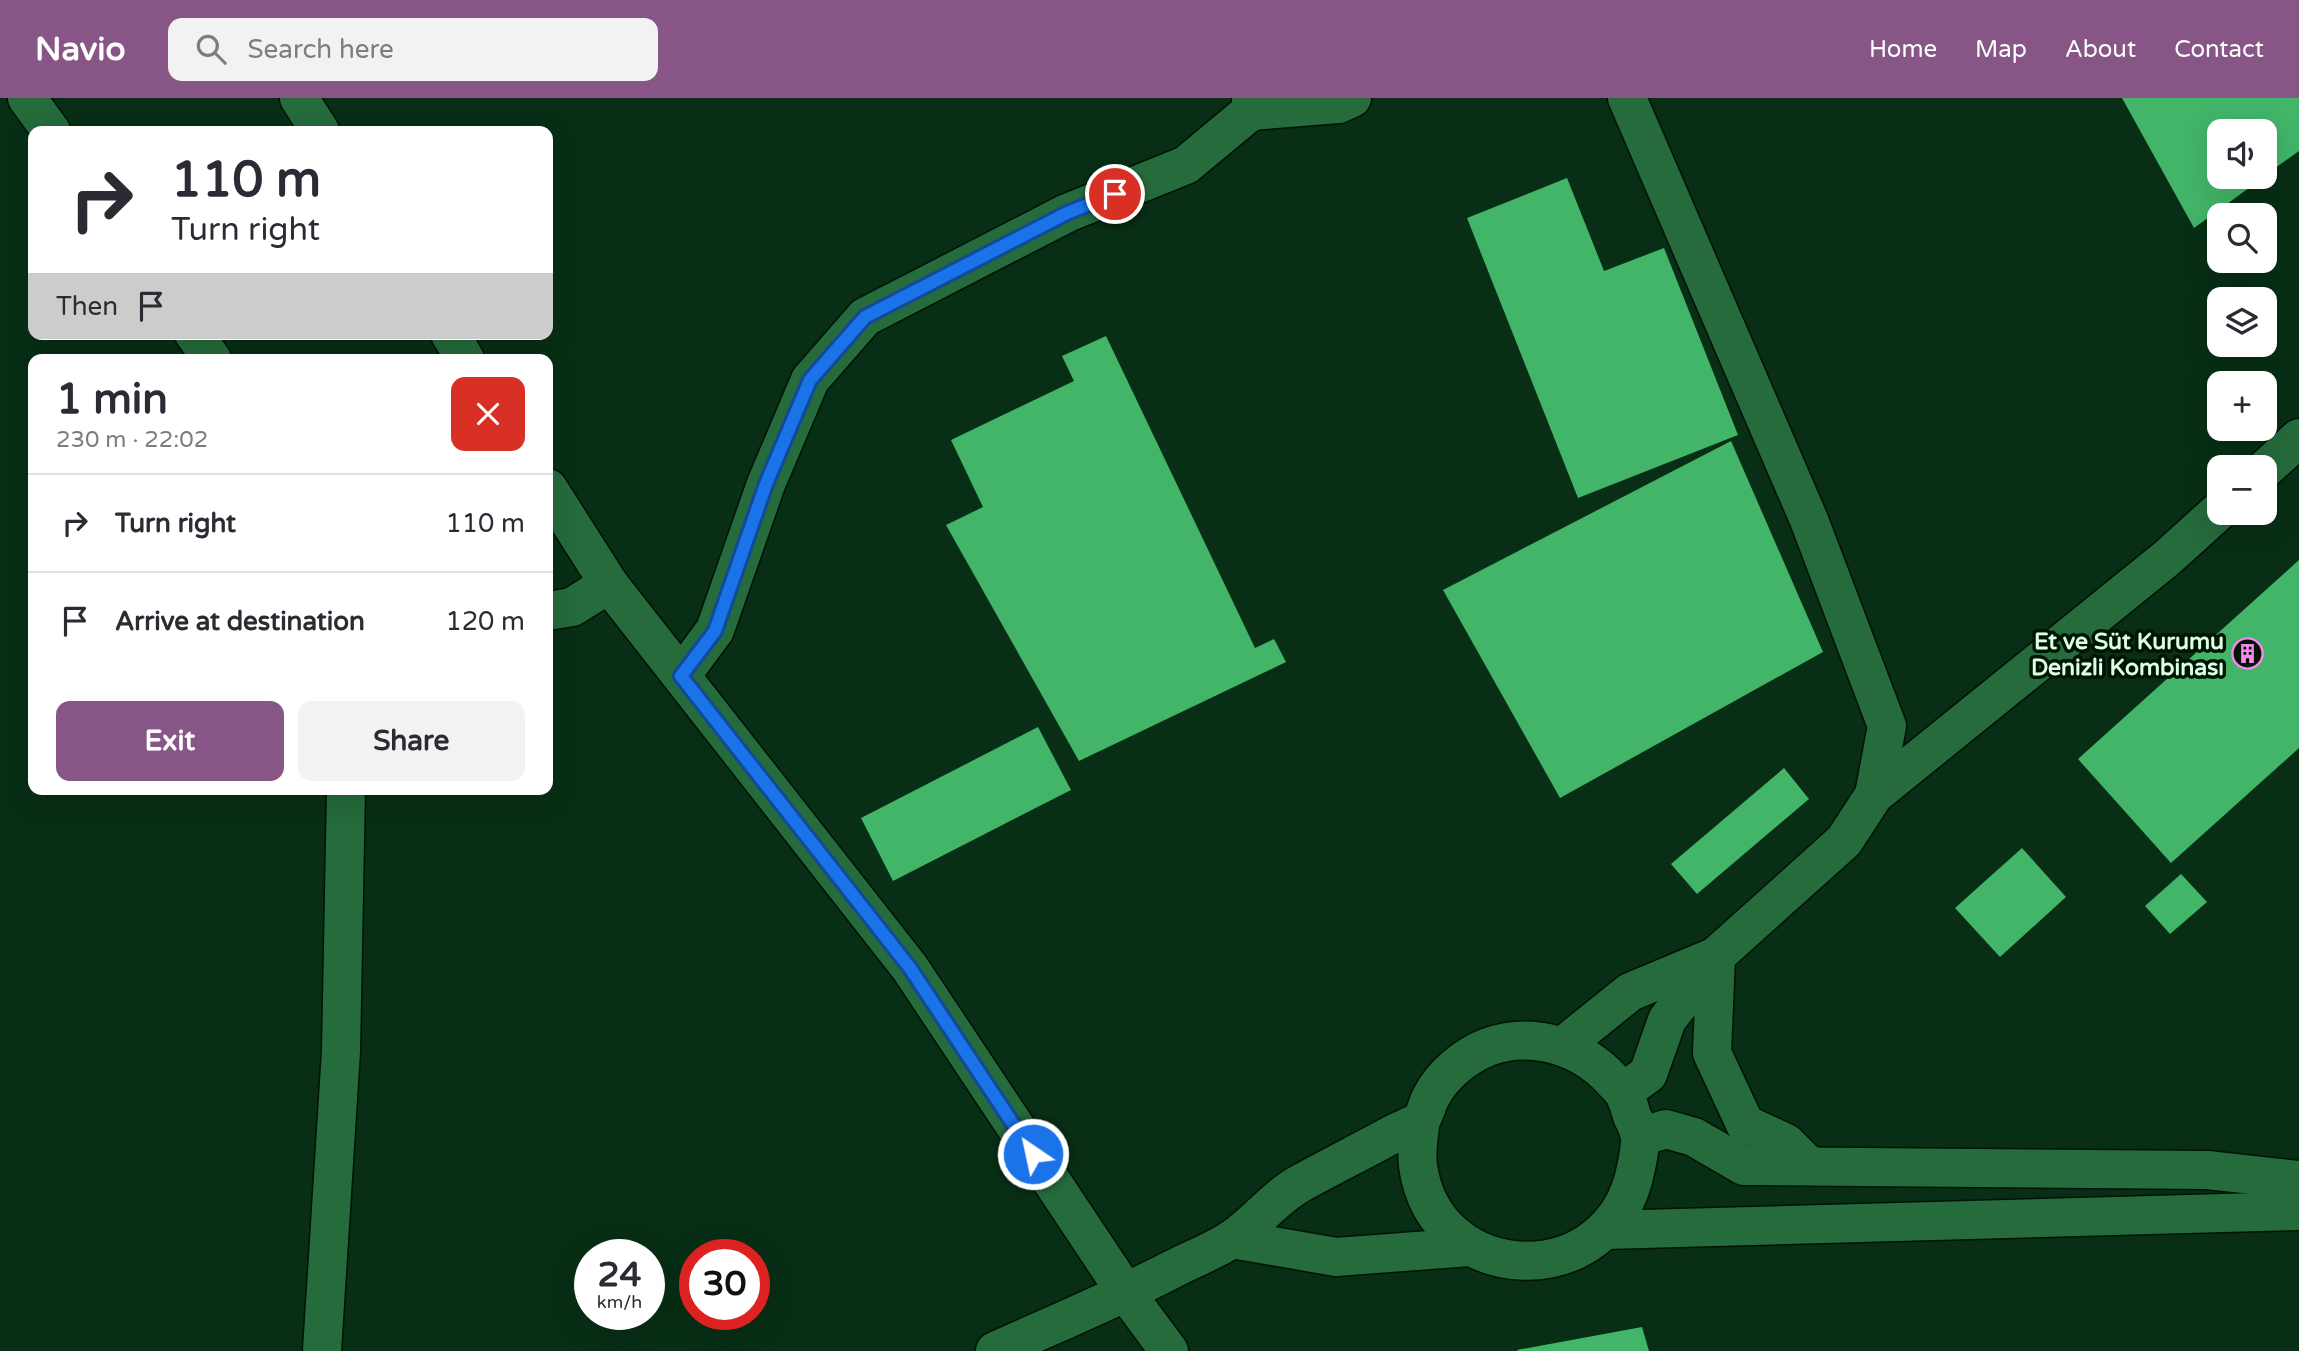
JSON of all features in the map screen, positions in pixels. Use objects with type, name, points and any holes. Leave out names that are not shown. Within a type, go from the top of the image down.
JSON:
[{"type":"street","points":[[27,98],[47,126]]},
{"type":"street","points":[[299,98],[317,126]]},
{"type":"street","points":[[681,676],[715,631],[766,484],[810,380],[865,317],[1067,213],[1186,165],[1251,104],[1339,104],[1352,98]]},
{"type":"street","points":[[1628,98],[1810,520],[1887,726],[1874,795]]},
{"type":"street","points":[[2277,458],[2299,438]]},
{"type":"street","points":[[553,496],[610,584],[910,968],[1126,1293],[1169,1351]]},
{"type":"street","points":[[1623,1092],[1648,1074],[1667,1020],[1716,956],[1844,841],[1874,795],[2168,558],[2207,522]]},
{"type":"street","points":[[553,610],[572,607],[610,584]]},
{"type":"street","points":[[322,1351],[341,1051],[346,795]]},
{"type":"street","points":[[1563,1046],[1630,992],[1716,956]]},
{"type":"street","points":[[1716,956],[1712,1053],[1745,1124],[1786,1143],[1808,1165]]},
{"type":"street","points":[[1513,1041],[1538,1041],[1563,1046],[1586,1057],[1606,1073],[1623,1092],[1640,1137],[1632,1189],[1621,1210],[1605,1230],[1587,1245],[1541,1261],[1516,1261],[1492,1256],[1470,1247],[1450,1230],[1435,1212],[1424,1190],[1418,1167],[1417,1143],[1421,1119],[1431,1096],[1446,1075],[1465,1059],[1488,1047],[1513,1041]]},
{"type":"street","points":[[995,1351],[1126,1293],[1232,1239],[1296,1185],[1421,1119]]},
{"type":"street","points":[[1640,1137],[1666,1129],[1694,1137],[1744,1166],[2207,1170],[2299,1180]]},
{"type":"street","points":[[1605,1230],[2299,1211]]},
{"type":"street","points":[[1232,1239],[1336,1257],[1470,1247]]},
{"type":"building","points":[[2122,98],[2299,98],[2299,151],[2277,167],[2277,119],[2207,119],[2207,189],[2248,189],[2228,203],[2207,203],[2207,219],[2194,228]]},
{"type":"building","points":[[1567,178],[1604,271],[1664,248],[1738,435],[1578,498],[1467,218]]},
{"type":"building","points":[[1106,336],[1255,648],[1274,639],[1286,662],[1079,761],[946,525],[983,507],[951,440],[1074,381],[1062,356]]},
{"type":"building","points":[[1731,441],[1823,652],[1560,798],[1443,590]]},
{"type":"building","name":"Et ve Süt Kurumu Denizli Kombinası","points":[[2299,560],[2299,748],[2171,863],[2078,759]]},
{"type":"building","points":[[1038,727],[1071,790],[893,881],[861,818]]},
{"type":"building","points":[[1784,768],[1809,799],[1697,894],[1671,864]]},
{"type":"building","points":[[2022,848],[2066,897],[2000,957],[1955,908]]},
{"type":"building","points":[[2181,874],[2207,902],[2170,934],[2145,906]]},
{"type":"building","points":[[1642,1327],[1649,1351],[1517,1350]]},
{"type":"place","name":"Et ve Süt Kurumu Denizli Kombinası","points":[[2247,654]]},
{"type":"route","points":[[1033,1154],[910,968],[681,676],[715,631],[766,484],[810,380],[865,317],[1067,213],[1115,194]]}]
